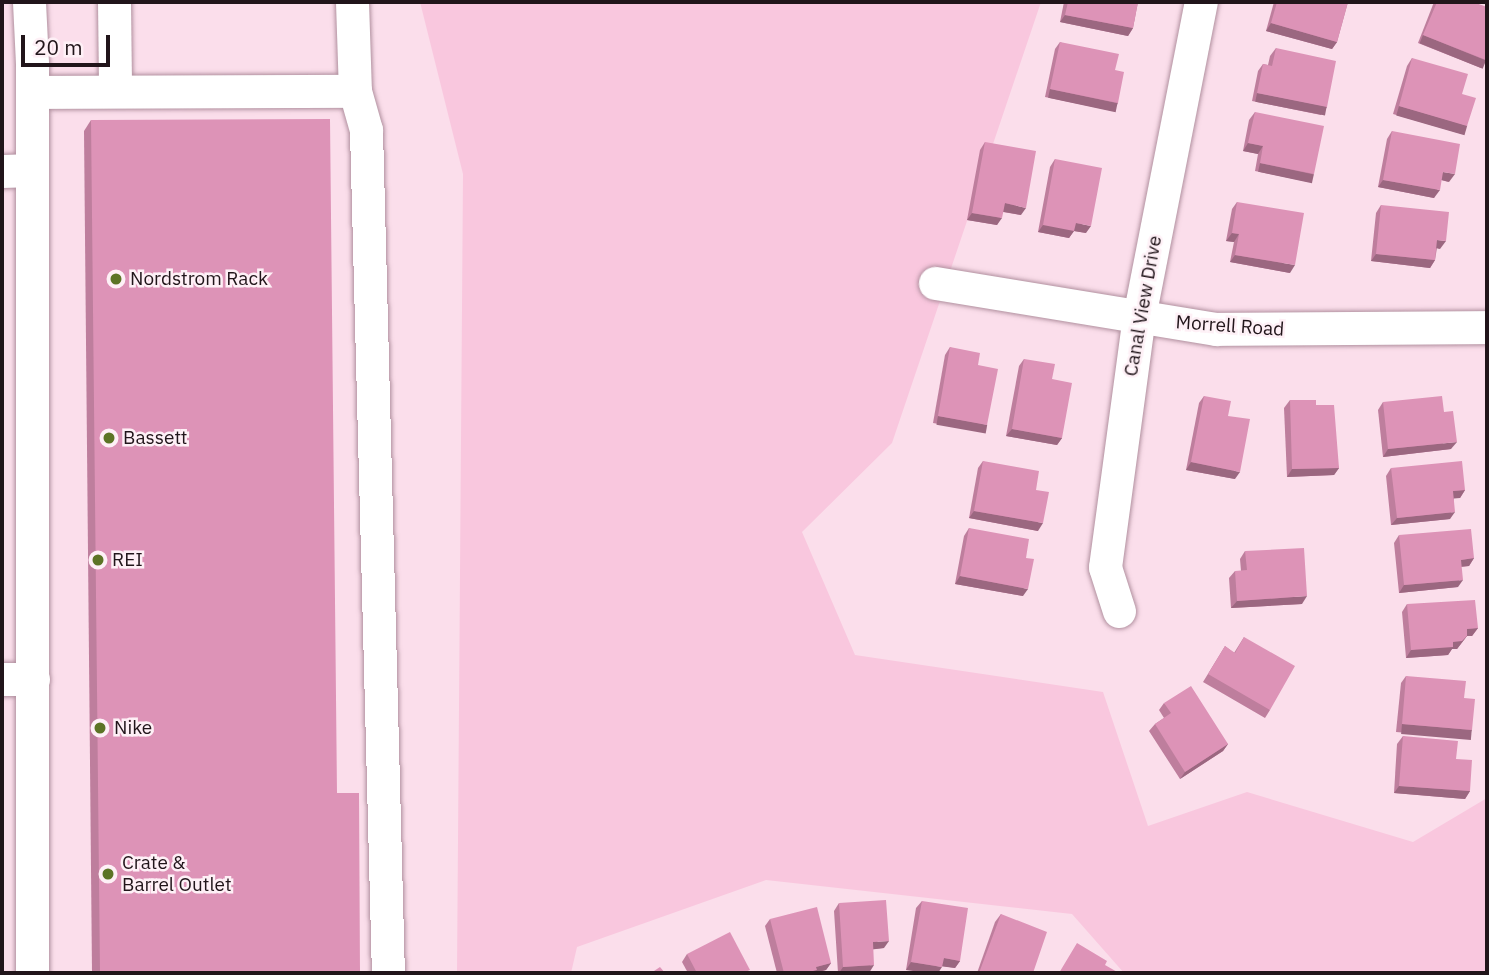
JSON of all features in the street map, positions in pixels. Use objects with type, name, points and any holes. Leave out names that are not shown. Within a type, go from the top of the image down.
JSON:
[{"type":"street","points":[[29,2],[32,92],[17,170],[17,679],[32,973]]},
{"type":"street","points":[[114,2],[115,90]]},
{"type":"street","points":[[352,2],[355,91],[366,130],[388,973]]},
{"type":"street","name":"Canal View Drive","points":[[1119,611],[1105,567],[1139,317],[1202,2]]},
{"type":"street","points":[[32,92],[355,91]]},
{"type":"street","name":"Morrell Road","points":[[935,284],[1216,329],[1487,327]]},
{"type":"shaded area","points":[[420,2],[1041,2],[892,443],[802,532],[855,655],[1103,692],[1148,826],[1247,792],[1413,842],[1487,798],[1487,973],[1124,973],[1072,914],[766,880],[577,947],[571,973],[457,973],[463,174]]},
{"type":"building","points":[[1068,2],[1138,2],[1133,28],[1065,15]]},
{"type":"building","points":[[1277,2],[1348,2],[1337,42],[1271,23]]},
{"type":"building","points":[[1437,2],[1473,2],[1487,7],[1486,60],[1423,35]]},
{"type":"building","points":[[1060,42],[1119,54],[1115,70],[1124,72],[1118,103],[1050,89]]},
{"type":"building","points":[[1276,48],[1336,61],[1327,107],[1257,93],[1263,64],[1272,66]]},
{"type":"building","points":[[1412,58],[1468,74],[1462,94],[1476,98],[1467,126],[1399,106]]},
{"type":"building","points":[[1255,112],[1324,126],[1314,174],[1260,163],[1263,146],[1248,143]]},
{"type":"building","points":[[330,119],[337,793],[359,793],[360,973],[100,973],[91,120]]},
{"type":"building","points":[[1392,131],[1460,144],[1455,174],[1443,172],[1440,190],[1383,180]]},
{"type":"building","points":[[985,142],[1036,151],[1026,208],[1005,203],[1002,218],[972,213]]},
{"type":"building","points":[[1055,159],[1102,168],[1091,226],[1076,223],[1074,231],[1043,225]]},
{"type":"building","points":[[1237,202],[1304,213],[1295,265],[1235,255],[1239,234],[1232,233]]},
{"type":"building","points":[[1381,205],[1449,212],[1446,241],[1437,240],[1435,260],[1376,254]]},
{"type":"building","points":[[950,347],[980,353],[978,365],[998,369],[987,425],[938,416]]},
{"type":"building","points":[[1024,359],[1055,364],[1052,379],[1072,383],[1062,438],[1012,429]]},
{"type":"building","points":[[1204,396],[1231,401],[1228,416],[1250,419],[1240,472],[1191,462]]},
{"type":"building","points":[[1442,396],[1444,412],[1453,411],[1457,442],[1388,449],[1383,402]]},
{"type":"building","points":[[1290,400],[1316,400],[1316,405],[1334,405],[1339,468],[1292,469]]},
{"type":"building","points":[[983,461],[1039,471],[1036,490],[1049,492],[1043,523],[974,511]]},
{"type":"building","points":[[1462,461],[1465,490],[1453,491],[1455,512],[1397,518],[1391,468]]},
{"type":"building","points":[[969,528],[1029,539],[1026,558],[1034,559],[1028,589],[960,576]]},
{"type":"building","points":[[1471,529],[1474,558],[1461,560],[1463,580],[1404,585],[1399,535]]},
{"type":"building","points":[[1304,548],[1307,596],[1237,601],[1235,571],[1247,570],[1245,551]]},
{"type":"building","points":[[1475,600],[1478,628],[1467,629],[1467,636],[1462,641],[1453,642],[1453,647],[1411,650],[1407,604]]},
{"type":"building","points":[[1244,637],[1295,666],[1270,710],[1208,674],[1225,646],[1235,653]]},
{"type":"building","points":[[1406,676],[1466,681],[1464,698],[1475,699],[1472,730],[1402,724]]},
{"type":"building","points":[[1191,686],[1228,744],[1185,772],[1155,724],[1171,713],[1164,703]]},
{"type":"building","points":[[1403,736],[1458,741],[1456,759],[1472,760],[1470,791],[1399,786]]},
{"type":"building","points":[[886,900],[889,941],[873,942],[874,965],[843,967],[839,903]]},
{"type":"building","points":[[922,901],[968,908],[960,961],[944,958],[942,967],[911,962]]},
{"type":"building","points":[[817,907],[831,963],[805,973],[784,973],[770,919]]},
{"type":"building","points":[[1001,914],[1047,932],[1033,973],[979,973]]},
{"type":"building","points":[[730,932],[750,970],[743,973],[697,973],[687,954]]},
{"type":"building","points":[[1077,943],[1107,961],[1105,965],[1119,973],[1059,973]]},
{"type":"building","points":[[660,967],[665,973],[651,973]]},
{"type":"place","name":"Nordstrom Rack","points":[[116,279]]},
{"type":"place","name":"Bassett","points":[[109,438]]},
{"type":"place","name":"REI","points":[[98,560]]},
{"type":"place","name":"Nike","points":[[100,728]]},
{"type":"place","name":"Crate & Barrel Outlet","points":[[108,874]]}]
